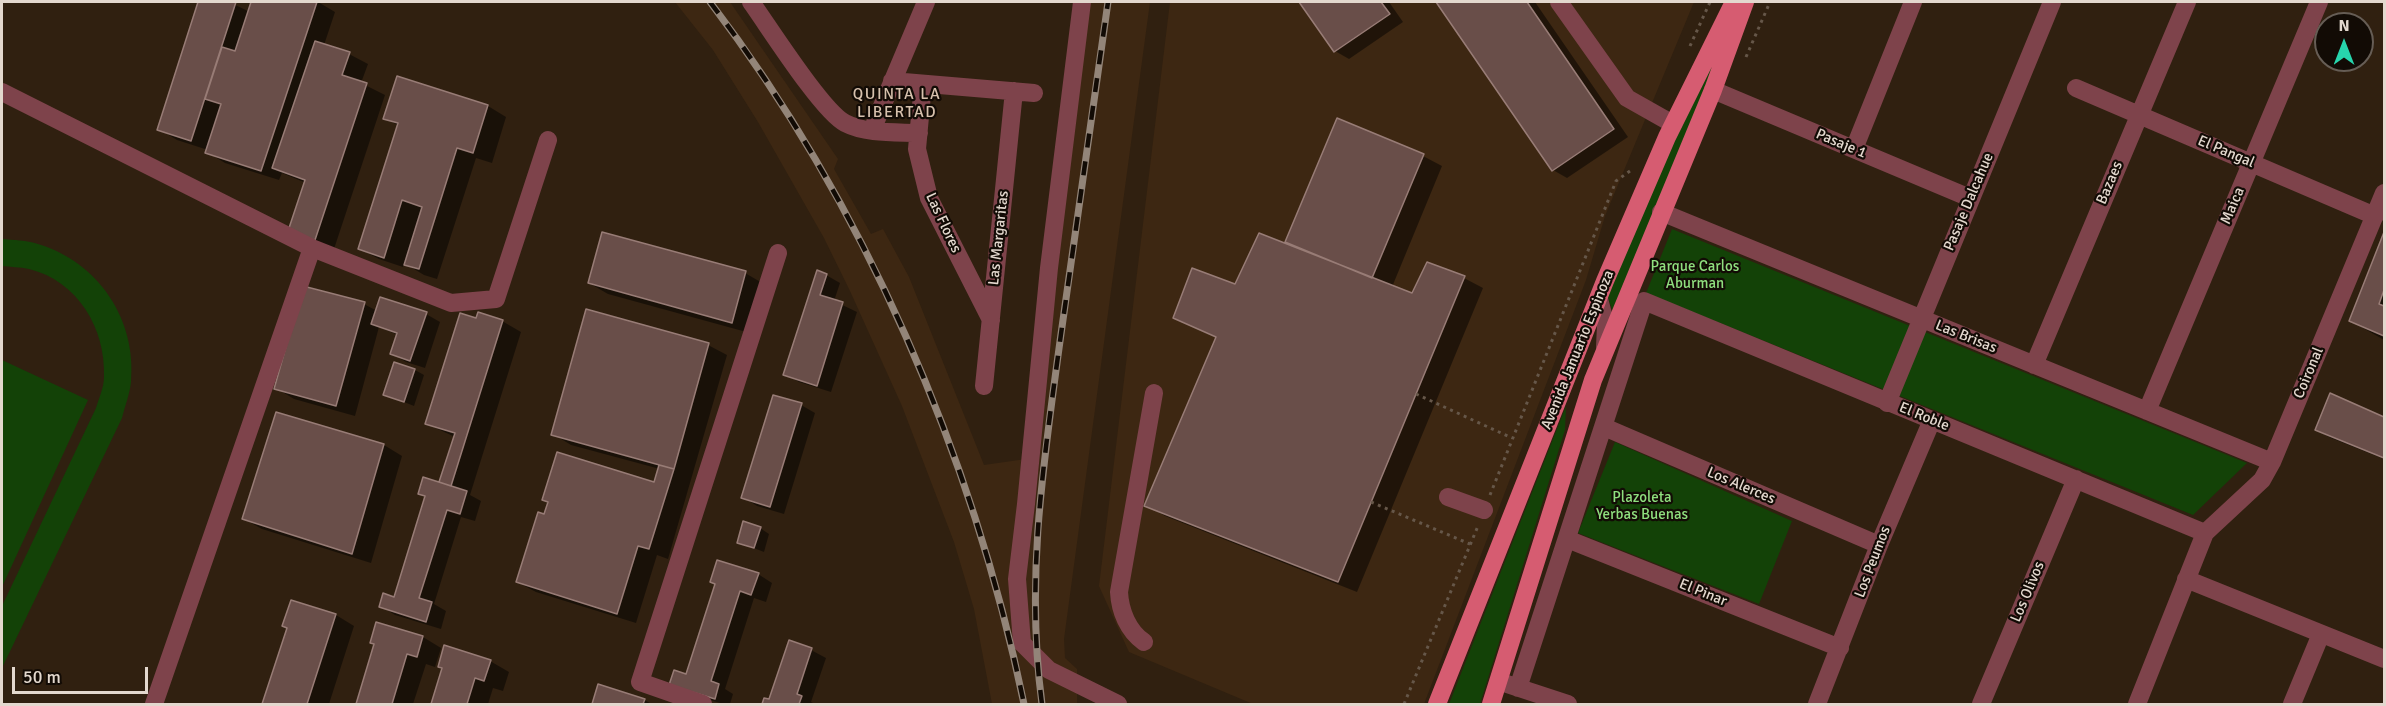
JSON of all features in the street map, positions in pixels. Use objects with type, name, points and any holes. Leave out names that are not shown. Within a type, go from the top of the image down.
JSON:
[{"type":"main road","name":"Avenida Januario Espinoza","points":[[1437,705],[1599,299],[1673,124],[1734,2]]},
{"type":"main road","name":"Avenida Januario Espinoza","points":[[1491,705],[1605,347],[1713,90],[1745,2]]},
{"type":"street","points":[[751,2],[834,115],[852,126],[918,134]]},
{"type":"street","points":[[872,130],[926,2]]},
{"type":"street","points":[[1082,2],[1048,268],[1017,579],[1022,643],[1049,670],[1118,705]]},
{"type":"street","points":[[1559,2],[1627,98],[1673,124]]},
{"type":"street","points":[[1854,149],[1913,2]]},
{"type":"street","name":"Pasaje Dalcahue","points":[[1887,403],[1920,318],[2052,2]]},
{"type":"street","name":"Bazaes","points":[[2034,365],[2187,2]]},
{"type":"street","name":"Maica","points":[[2147,411],[2319,2]]},
{"type":"street","points":[[892,81],[1034,93]]},
{"type":"street","name":"Las Flores","points":[[923,84],[917,149],[929,198],[991,320]]},
{"type":"street","name":"El Pangal","points":[[2076,88],[2374,216]]},
{"type":"street","name":"Pasaje 1","points":[[1713,90],[1970,198]]},
{"type":"street","name":"Las Margaritas","points":[[984,386],[1014,91]]},
{"type":"street","points":[[2,92],[312,248],[451,303],[496,299],[548,140]]},
{"type":"street","name":"Coironal","points":[[2205,533],[2262,480],[2272,462],[2385,193]]},
{"type":"street","name":"Las Brisas","points":[[1661,212],[2272,462]]},
{"type":"street","points":[[154,705],[312,248]]},
{"type":"street","points":[[703,705],[640,682],[778,253]]},
{"type":"street","points":[[1599,299],[1606,326],[1605,347]]},
{"type":"street","name":"El Roble","points":[[1604,427],[1644,301],[2205,533]]},
{"type":"street","points":[[1144,642],[1131,632],[1119,600],[1119,592],[1154,393]]},
{"type":"street","name":"Los Peumos","points":[[1817,705],[1879,546],[1932,420]]},
{"type":"street","points":[[1518,688],[1604,427]]},
{"type":"street","name":"Los Alerces","points":[[1604,427],[1879,546]]},
{"type":"street","name":"Los Olivos","points":[[1981,705],[2076,479]]},
{"type":"street","points":[[1448,497],[1484,510]]},
{"type":"street","points":[[2137,705],[2205,533]]},
{"type":"street","name":"El Pinar","points":[[1567,538],[1840,648]]},
{"type":"street","points":[[2186,579],[2385,659]]},
{"type":"street","points":[[2292,705],[2321,634]]},
{"type":"street","points":[[1500,682],[1568,705]]},
{"type":"path","points":[[1404,705],[1616,181],[1630,171]]},
{"type":"path","points":[[1416,394],[1512,438]]},
{"type":"path","points":[[1371,502],[1470,544]]},
{"type":"shaded area","points":[[675,2],[730,2],[838,159],[834,169],[871,234],[883,229],[909,277],[984,465],[1033,458],[1087,2],[1150,2],[1064,639],[1065,658],[1077,669],[1077,704],[992,704],[974,609],[954,542],[902,406],[824,238],[758,122],[713,50]]},
{"type":"shaded area","points":[[1170,2],[1694,2],[1605,216],[1586,280],[1424,704],[1253,704],[1129,652],[1099,586]]},
{"type":"green space","points":[[1722,41],[1706,89],[1613,312],[1607,295],[1662,163]]},
{"type":"green space","name":"Parque Carlos Aburman","points":[[1672,229],[2247,463],[2193,515],[1646,293]]},
{"type":"green space","points":[[2,239],[34,243],[79,264],[109,296],[120,315],[131,359],[130,386],[122,418],[2,668],[2,606],[96,408],[104,377],[100,342],[86,310],[62,284],[46,275],[29,269],[2,266]]},
{"type":"green space","points":[[2,360],[88,400],[2,587]]},
{"type":"green space","points":[[1566,406],[1565,430],[1480,704],[1449,704]]},
{"type":"green space","name":"Plazoleta Yerbas Buenas","points":[[1615,442],[1792,521],[1759,604],[1578,533]]},
{"type":"building","points":[[198,2],[236,2],[191,141],[157,130]]},
{"type":"building","points":[[251,2],[317,2],[261,171],[205,153],[221,104],[205,99],[222,47],[235,51]]},
{"type":"building","points":[[1299,2],[1381,2],[1390,14],[1334,52]]},
{"type":"building","points":[[1436,2],[1527,2],[1614,129],[1552,171]]},
{"type":"building","points":[[315,41],[350,52],[342,75],[367,83],[314,243],[287,234],[305,180],[272,168]]},
{"type":"building","points":[[397,76],[488,105],[473,153],[457,148],[419,269],[404,265],[422,207],[402,200],[384,258],[358,249],[398,123],[383,119]]},
{"type":"building","points":[[1337,118],[1424,154],[1372,278],[1285,242]]},
{"type":"building","points":[[602,232],[746,271],[732,323],[588,283]]},
{"type":"building","points":[[2384,232],[2384,290],[2379,304],[2384,306],[2384,336],[2349,321]]},
{"type":"building","points":[[1259,233],[1412,293],[1427,262],[1465,276],[1338,582],[1144,506],[1216,337],[1173,318],[1192,268],[1235,284]]},
{"type":"building","points":[[817,270],[827,274],[820,295],[843,302],[817,386],[783,375]]},
{"type":"building","points":[[303,286],[365,302],[336,406],[274,389]]},
{"type":"building","points":[[380,297],[427,312],[410,361],[390,354],[397,333],[371,324]]},
{"type":"building","points":[[586,309],[709,343],[674,469],[551,435]]},
{"type":"building","points":[[478,312],[503,320],[451,486],[439,482],[455,433],[425,424],[460,313],[476,318]]},
{"type":"building","points":[[394,362],[415,369],[404,402],[383,395]]},
{"type":"building","points":[[2330,393],[2384,417],[2384,458],[2315,430]]},
{"type":"building","points":[[773,395],[802,403],[770,507],[741,498]]},
{"type":"building","points":[[276,412],[384,444],[352,554],[242,519]]},
{"type":"building","points":[[557,452],[654,482],[659,465],[674,469],[649,549],[638,546],[617,614],[516,582],[538,512],[544,514],[548,502],[542,500]]},
{"type":"building","points":[[423,477],[467,491],[460,514],[447,510],[419,598],[432,602],[426,622],[379,607],[383,593],[394,597],[425,496],[418,494]]},
{"type":"building","points":[[743,521],[761,527],[754,548],[737,543]]},
{"type":"building","points":[[717,560],[759,573],[751,595],[740,591],[711,681],[719,684],[715,699],[669,685],[674,670],[686,674],[715,584],[710,582]]},
{"type":"building","points":[[291,600],[336,614],[307,704],[262,704],[287,628],[282,626]]},
{"type":"building","points":[[376,622],[423,636],[417,657],[407,654],[392,704],[356,704],[374,644],[370,643]]},
{"type":"building","points":[[789,640],[812,648],[797,694],[802,696],[799,704],[762,704],[764,698],[769,699]]},
{"type":"building","points":[[444,645],[491,660],[484,681],[475,678],[467,704],[431,704],[442,668],[438,667]]},
{"type":"building","points":[[598,684],[645,699],[643,704],[592,704]]},
{"type":"railway","points":[[710,2],[766,80],[817,162],[864,247],[906,336],[943,426],[975,518],[1002,611],[1024,704]]},
{"type":"railway","points":[[1042,704],[1035,611],[1043,473],[1108,2]]},
{"type":"district","name":"QUINTA LA LIBERTAD","points":[[897,104]]}]
